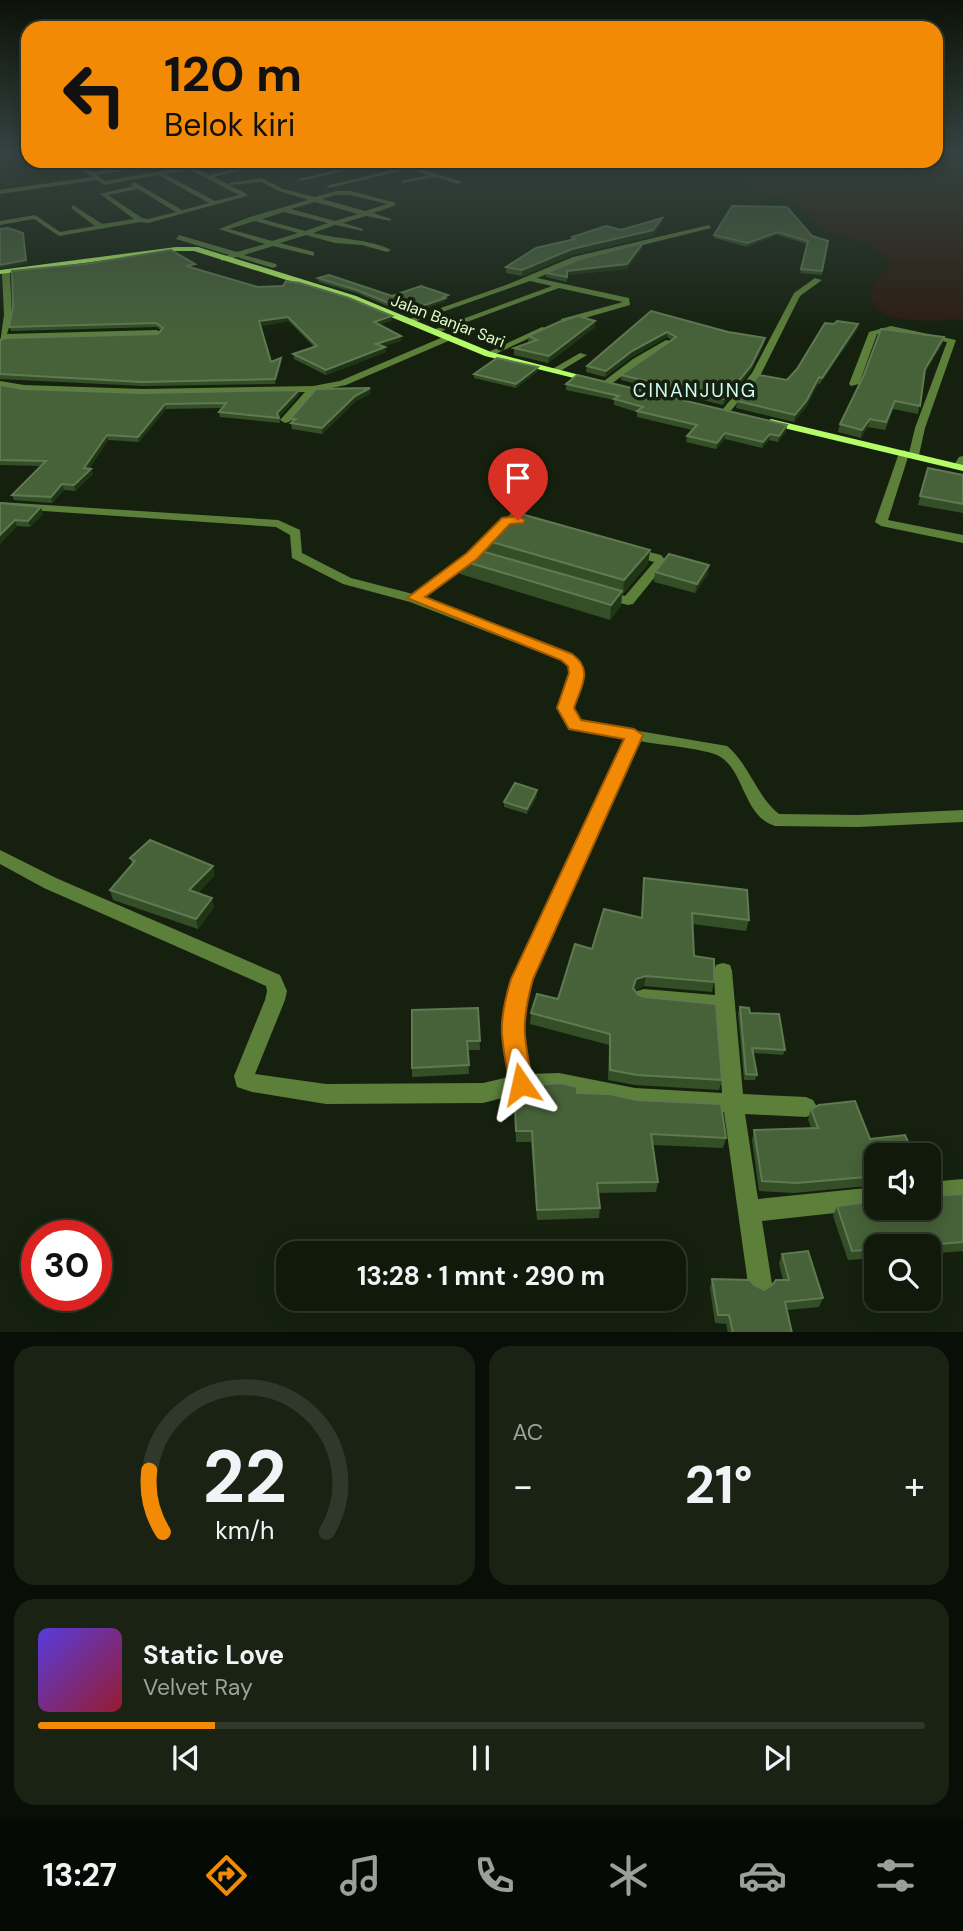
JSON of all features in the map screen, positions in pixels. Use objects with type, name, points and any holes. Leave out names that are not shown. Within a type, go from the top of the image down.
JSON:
[{"type":"street","points":[[82,213],[100,226]]},
{"type":"street","points":[[133,213],[144,220]]},
{"type":"street","points":[[0,223],[35,217],[59,234],[176,213]]},
{"type":"street","points":[[268,213],[222,229],[311,254]]},
{"type":"street","points":[[298,213],[361,230]]},
{"type":"street","points":[[362,213],[388,220]]},
{"type":"street","points":[[225,259],[365,214]]},
{"type":"street","points":[[252,218],[306,233],[387,250]]},
{"type":"street","points":[[129,226],[144,220]]},
{"type":"street","points":[[408,321],[530,279],[576,259],[709,227]]},
{"type":"street","points":[[180,237],[273,266]]},
{"type":"street","name":"Jalan Banjar Sari","points":[[3,272],[176,249],[195,250],[353,298],[488,354],[623,387]]},
{"type":"street","points":[[3,272],[4,325],[1,339],[157,333]]},
{"type":"street","points":[[488,354],[555,324],[627,303],[626,300],[530,279]]},
{"type":"street","points":[[726,411],[755,374],[797,295],[818,280]]},
{"type":"street","points":[[434,331],[555,288]]},
{"type":"street","points":[[854,384],[873,332],[891,329],[952,340],[920,428],[881,522],[963,539]]},
{"type":"street","points":[[0,384],[24,388],[143,392],[313,389],[343,383],[450,337]]},
{"type":"street","points":[[607,383],[636,361],[669,342]]},
{"type":"street","points":[[554,371],[583,355]]},
{"type":"street","points":[[285,420],[313,389]]},
{"type":"street","points":[[716,409],[740,415]]},
{"type":"street","points":[[754,418],[961,465]]},
{"type":"street","points":[[0,505],[278,524],[296,533],[296,555],[347,580],[415,598],[566,657],[576,664],[577,673],[566,708],[575,725],[723,750],[734,759],[763,813],[775,820],[858,821],[963,816]]},
{"type":"street","points":[[415,598],[478,558],[511,519]]},
{"type":"street","points":[[586,590],[628,601],[661,562],[657,558],[619,548]]},
{"type":"street","points":[[521,1084],[511,1031],[512,1013],[522,979],[634,735]]},
{"type":"street","points":[[0,856],[50,883],[273,981],[277,991],[275,1000],[244,1076],[248,1081],[326,1094],[422,1095],[483,1093],[521,1084],[559,1082],[635,1098],[806,1107]]},
{"type":"street","points":[[723,971],[733,1105],[760,1284]]},
{"type":"street","points":[[644,997],[725,1004]]},
{"type":"street","points":[[941,1192],[963,1189]]},
{"type":"street","points":[[750,1211],[864,1199]]},
{"type":"shaded area","points":[[809,213],[963,213],[963,319],[907,320],[881,312],[873,303],[871,291],[889,264],[873,245],[820,230]]},
{"type":"building","points":[[728,213],[792,213],[812,236],[828,241],[822,271],[801,269],[808,241],[778,232],[748,243],[714,235]]},
{"type":"building","points":[[662,218],[653,230],[572,249],[522,270],[506,267],[536,248],[575,239],[572,237],[606,226],[621,230]]},
{"type":"building","points":[[8,228],[23,233],[26,260],[0,265],[0,229]]},
{"type":"building","points":[[643,243],[627,264],[567,271],[567,277],[546,273],[580,259]]},
{"type":"building","points":[[171,250],[195,264],[186,266],[258,287],[283,286],[286,281],[349,298],[392,316],[374,322],[401,336],[376,344],[385,347],[326,370],[293,354],[317,346],[288,317],[259,321],[271,362],[281,358],[275,379],[142,382],[0,374],[0,340],[5,338],[158,334],[163,328],[156,323],[9,327],[13,307],[12,271],[86,264]]},
{"type":"building","points":[[329,275],[392,296],[421,286],[448,295],[408,311],[357,290],[318,278]]},
{"type":"building","points":[[651,311],[728,332],[765,338],[751,366],[724,399],[621,375],[676,337],[667,332],[632,351],[606,371],[587,366]]},
{"type":"building","points":[[578,316],[595,321],[549,356],[514,348],[537,340],[528,336]]},
{"type":"building","points":[[837,321],[858,324],[795,415],[737,401],[759,375],[787,380],[797,369],[825,323],[834,324]]},
{"type":"building","points":[[881,329],[944,337],[925,369],[920,406],[895,401],[886,422],[870,419],[862,430],[840,424],[863,377]]},
{"type":"building","points":[[497,358],[538,367],[516,384],[474,374]]},
{"type":"building","points":[[577,375],[787,425],[779,436],[770,434],[763,442],[725,433],[717,443],[687,436],[697,425],[637,411],[643,407],[614,399],[619,396],[566,384]]},
{"type":"building","points":[[0,385],[23,389],[142,393],[299,390],[277,413],[279,418],[219,412],[226,403],[165,404],[138,437],[107,435],[84,468],[91,469],[74,485],[62,484],[51,497],[12,495],[46,461],[0,460]]},
{"type":"building","points":[[370,388],[355,396],[322,428],[291,423],[296,419],[290,419],[316,389]]},
{"type":"building","points":[[928,468],[963,475],[963,504],[920,496]]},
{"type":"building","points":[[0,503],[41,507],[28,521],[15,520],[0,535]]},
{"type":"building","points":[[514,512],[650,550],[624,580],[485,540]]},
{"type":"building","points":[[474,549],[622,591],[611,605],[460,560]]},
{"type":"building","points":[[669,554],[709,565],[697,584],[655,572]]},
{"type":"building","points":[[515,783],[537,790],[527,809],[504,802]]},
{"type":"building","points":[[150,840],[213,866],[189,890],[212,898],[196,919],[110,890],[135,861],[130,858]]},
{"type":"building","points":[[644,878],[747,890],[749,920],[692,913],[694,956],[714,959],[714,982],[646,976],[636,979],[633,988],[638,995],[645,997],[716,1004],[722,1080],[637,1075],[610,1070],[610,1034],[531,1013],[537,994],[558,999],[575,944],[592,949],[604,909],[642,918]]},
{"type":"building","points":[[740,1007],[749,1008],[750,1013],[779,1014],[785,1050],[752,1048],[757,1075],[746,1074]]},
{"type":"building","points":[[478,1008],[480,1041],[467,1041],[469,1065],[412,1068],[412,1010]]},
{"type":"building","points":[[560,1083],[577,1087],[577,1093],[609,1094],[637,1100],[721,1104],[726,1138],[651,1134],[658,1182],[597,1183],[600,1208],[537,1210],[532,1131],[516,1131],[514,1087]]},
{"type":"building","points":[[855,1101],[870,1139],[905,1135],[909,1143],[864,1143],[864,1177],[797,1183],[762,1181],[754,1130],[818,1128],[811,1109],[819,1105]]},
{"type":"building","points":[[963,1194],[963,1242],[941,1244],[941,1234],[864,1234],[864,1250],[852,1251],[837,1206],[864,1203],[864,1220],[941,1220],[941,1195]]},
{"type":"building","points":[[808,1251],[823,1298],[785,1302],[792,1332],[733,1332],[729,1315],[718,1315],[712,1279],[750,1280],[764,1290],[776,1280],[789,1280],[782,1254]]},
{"type":"district","name":"CINANJUNG","points":[[695,390]]},
{"type":"route","points":[[518,520],[507,521],[472,556],[415,598],[566,657],[576,664],[577,673],[566,708],[575,725],[634,735],[522,979],[512,1013],[511,1031],[521,1084]]}]
